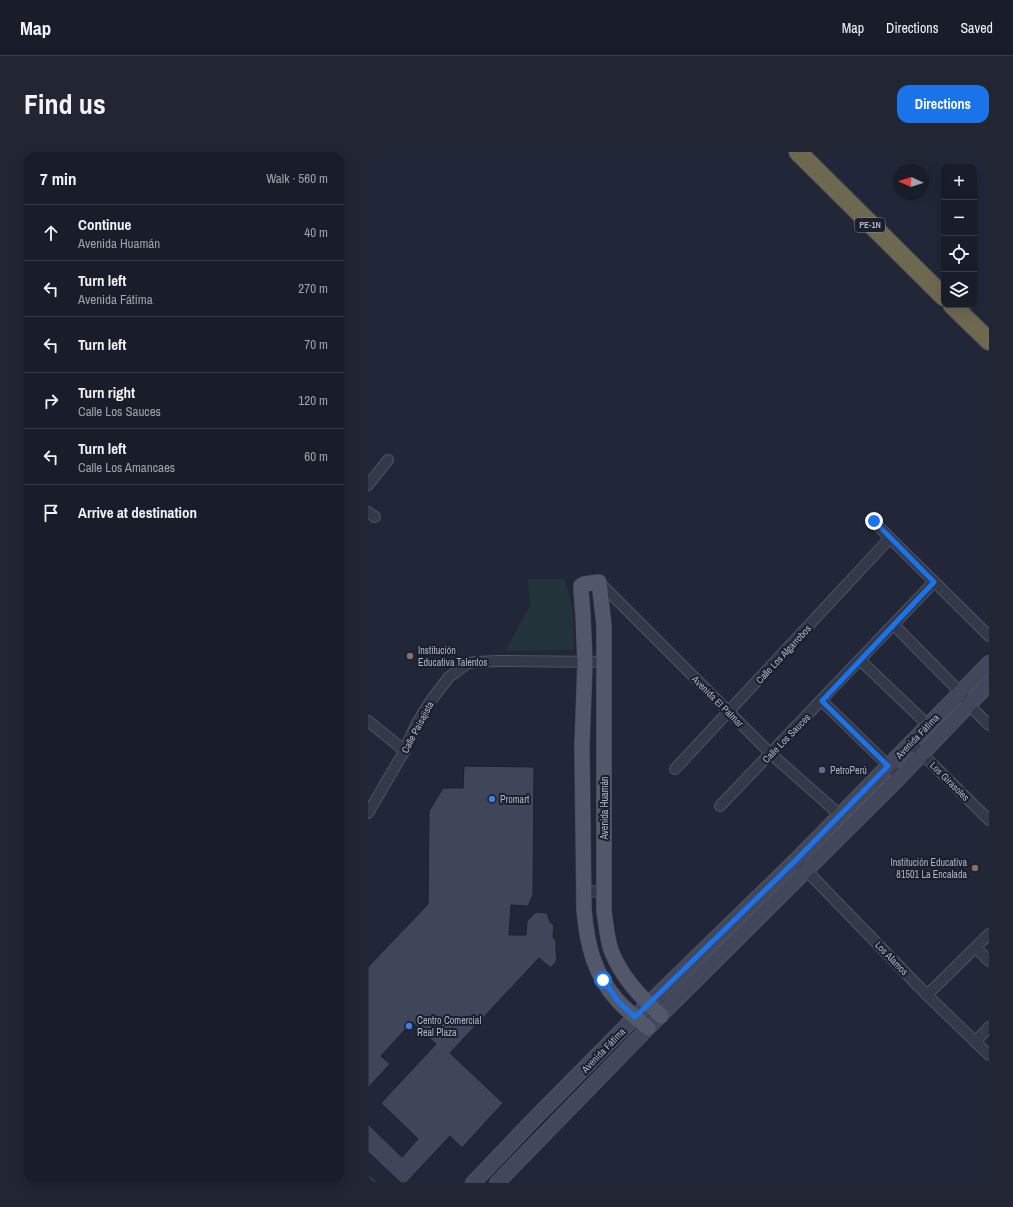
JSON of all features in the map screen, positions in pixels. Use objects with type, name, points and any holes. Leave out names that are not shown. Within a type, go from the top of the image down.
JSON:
[{"type":"highway","name":"PE-1N","points":[[798,152],[941,294]]},
{"type":"highway","points":[[955,308],[989,341]]},
{"type":"main road","name":"Avenida Huamán","points":[[648,1028],[618,1001],[603,980],[592,958],[586,936],[584,910],[582,745],[585,663],[581,586],[584,584],[599,582],[604,626],[604,911],[606,931],[611,950],[621,971],[634,989],[661,1016]]},
{"type":"main road","name":"Avenida Fátima","points":[[473,1183],[635,1017],[795,861],[989,663]]},
{"type":"main road","name":"Avenida Fátima","points":[[497,1183],[648,1028],[900,776],[989,684]]},
{"type":"main road","points":[[715,939],[726,951]]},
{"type":"main road","points":[[539,1114],[552,1126]]},
{"type":"street","points":[[368,485],[388,460]]},
{"type":"street","points":[[874,521],[989,636]]},
{"type":"street","name":"Calle Los Algarrobos","points":[[675,769],[890,538]]},
{"type":"street","name":"Avenida El Palmar","points":[[599,582],[770,753],[840,815]]},
{"type":"street","name":"Calle Los Sauces","points":[[720,806],[822,701],[934,582]]},
{"type":"street","points":[[894,625],[960,692],[969,705],[989,725]]},
{"type":"street","points":[[860,660],[928,725]]},
{"type":"street","name":"Calle Paisajista","points":[[368,813],[405,751],[418,723],[432,699],[449,677],[468,663],[497,661],[604,662]]},
{"type":"street","points":[[822,701],[900,776]]},
{"type":"street","points":[[368,721],[405,751]]},
{"type":"street","name":"Los Girasoles","points":[[911,743],[989,820]]},
{"type":"street","name":"Los Alamos","points":[[795,861],[806,870],[927,995],[989,1055]]},
{"type":"street","points":[[584,892],[604,891]]},
{"type":"street","points":[[927,995],[989,934]]},
{"type":"street","points":[[976,948],[989,961]]},
{"type":"street","points":[[975,1042],[989,1027]]},
{"type":"shaded area","points":[[528,579],[564,579],[573,613],[574,650],[505,651],[530,605]]},
{"type":"building","name":"Promart","points":[[464,766],[534,767],[534,812],[449,810],[450,788],[463,788]]},
{"type":"building","points":[[464,766],[534,767],[533,895],[528,906],[511,905],[509,935],[526,935],[527,921],[536,912],[547,913],[550,922],[554,925],[553,937],[556,941],[557,960],[551,968],[539,958],[450,1053],[503,1103],[462,1148],[450,1136],[406,1183],[401,1183],[368,1152],[368,1124],[402,1157],[418,1139],[381,1103],[436,1044],[412,1022],[381,1056],[390,1064],[368,1088],[368,967],[428,904],[429,811],[443,788],[463,788]]},
{"type":"building","points":[[368,1174],[378,1183],[368,1183]]},
{"type":"place","name":"Institución Educativa Talentos","points":[[410,656]]},
{"type":"place","name":"PetroPerú","points":[[822,770]]},
{"type":"place","name":"Promart","points":[[492,799]]},
{"type":"place","name":"Institución Educativa 81501 La Encalada","points":[[975,868]]},
{"type":"place","name":"Centro Comercial Real Plaza","points":[[409,1026]]},
{"type":"route","points":[[603,980],[618,1001],[635,1017],[795,861],[888,766],[822,701],[934,582],[874,521]]}]
